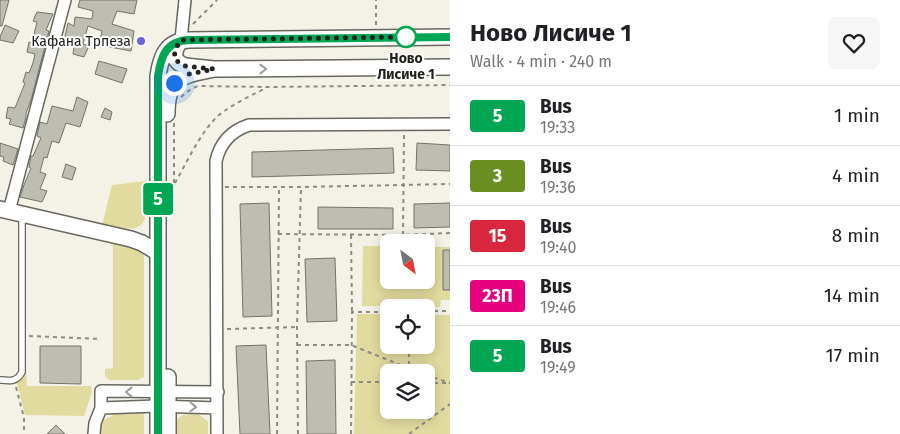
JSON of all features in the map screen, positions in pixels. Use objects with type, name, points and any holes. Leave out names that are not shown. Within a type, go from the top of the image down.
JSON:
[{"type":"street","points":[[65,0],[10,212],[131,238],[157,252]]},
{"type":"street","points":[[185,0],[181,40],[176,48],[174,57],[185,66],[214,69],[450,67]]},
{"type":"street","points":[[168,434],[163,399],[157,252],[158,76],[160,63],[165,52],[171,45],[181,40],[450,37]]},
{"type":"street","points":[[158,434],[163,399],[167,102],[174,83],[180,78],[185,75],[214,69]]},
{"type":"street","points":[[218,434],[216,161],[225,141],[235,131],[249,125],[450,124]]},
{"type":"street","points":[[131,238],[141,235],[158,224]]},
{"type":"street","points":[[94,434],[101,408],[101,392],[163,399],[217,408]]},
{"type":"street","points":[[101,408],[218,392]]},
{"type":"lane","points":[[0,380],[15,380],[22,372],[22,336],[10,212]]},
{"type":"path","points":[[190,27],[217,0]]},
{"type":"path","points":[[376,0],[376,25]]},
{"type":"path","points":[[179,98],[198,86],[450,85]]},
{"type":"path","points":[[174,120],[174,185],[210,124],[219,115],[233,106],[268,87]]},
{"type":"path","points":[[402,234],[404,124]]},
{"type":"path","points":[[216,187],[450,184]]},
{"type":"path","points":[[277,434],[278,187]]},
{"type":"path","points":[[298,434],[297,327],[301,187]]},
{"type":"path","points":[[426,234],[450,233]]},
{"type":"path","points":[[278,234],[380,235]]},
{"type":"path","points":[[350,434],[351,235]]},
{"type":"path","points":[[435,311],[450,311]]},
{"type":"path","points":[[352,312],[380,312]]},
{"type":"path","points":[[217,330],[297,327]]},
{"type":"path","points":[[22,336],[102,338]]},
{"type":"path","points":[[297,344],[351,345],[393,364]]},
{"type":"path","points":[[435,378],[450,383]]},
{"type":"path","points":[[15,380],[24,418],[24,434]]},
{"type":"path","points":[[350,382],[380,382]]},
{"type":"path","points":[[435,382],[450,383]]},
{"type":"path","points":[[409,434],[450,404]]},
{"type":"shaded area","points":[[145,181],[147,206],[145,219],[142,224],[130,229],[102,225],[112,185]]},
{"type":"shaded area","points":[[112,240],[127,243],[144,252],[144,377],[138,380],[109,380],[105,376],[105,369],[113,368]]},
{"type":"shaded area","points":[[363,246],[380,246],[380,289],[435,289],[435,247],[450,247],[450,300],[441,300],[440,307],[435,307],[435,299],[380,299],[380,306],[362,306]]},
{"type":"shaded area","points":[[357,314],[380,314],[380,354],[435,354],[435,315],[450,315],[450,434],[354,434]]},
{"type":"shaded area","points":[[26,368],[27,386],[91,386],[92,392],[84,416],[25,415],[17,383]]},
{"type":"shaded area","points":[[139,409],[144,413],[144,434],[96,434],[102,421],[122,410]]},
{"type":"shaded area","points":[[186,414],[198,415],[205,419],[208,422],[208,434],[174,434],[176,421],[179,417]]},
{"type":"building","points":[[0,0],[9,0],[2,26],[0,26]]},
{"type":"building","points":[[80,0],[137,0],[134,14],[117,11],[112,24],[134,31],[131,51],[99,45],[102,31],[88,26],[83,44],[89,46],[84,57],[73,54],[75,39],[65,36],[68,23],[74,26],[75,17],[92,19],[93,11],[78,7]]},
{"type":"building","points":[[37,12],[53,14],[46,30],[49,31],[23,128],[9,124],[11,119],[6,118],[8,107],[15,108],[25,83],[23,82],[26,72],[29,73],[33,63],[35,54],[27,52],[29,42],[32,43],[37,22],[33,21]]},
{"type":"building","points":[[5,25],[19,31],[13,43],[0,40]]},
{"type":"building","points":[[99,61],[127,69],[122,83],[95,74]]},
{"type":"building","points":[[77,97],[88,102],[80,127],[66,123],[59,143],[52,141],[47,158],[44,157],[40,172],[46,174],[40,189],[47,191],[42,202],[20,197],[31,168],[29,167],[31,156],[33,156],[41,138],[37,136],[40,122],[47,124],[52,106],[73,111]]},
{"type":"building","points":[[105,108],[112,112],[110,120],[101,117]]},
{"type":"building","points":[[0,143],[18,149],[13,165],[3,161],[4,157],[0,156]]},
{"type":"building","points":[[417,143],[450,145],[450,171],[416,170]]},
{"type":"building","points":[[393,148],[394,173],[252,177],[252,152]]},
{"type":"building","points":[[66,164],[76,168],[72,180],[62,177]]},
{"type":"building","points":[[269,203],[272,316],[243,317],[240,204]]},
{"type":"building","points":[[450,203],[450,227],[414,228],[414,204]]},
{"type":"building","points":[[318,207],[393,208],[393,229],[318,229]]},
{"type":"building","points":[[443,250],[450,250],[450,290],[443,290]]},
{"type":"building","points":[[335,258],[337,321],[307,322],[305,259]]},
{"type":"building","points":[[266,345],[270,434],[240,434],[236,346]]},
{"type":"building","points":[[40,346],[81,346],[81,384],[40,383]]},
{"type":"building","points":[[335,360],[336,434],[307,434],[306,361]]},
{"type":"building","points":[[56,425],[65,434],[47,434]]},
{"type":"bus line","name":"5","points":[[158,434],[158,76],[160,63],[165,52],[171,45],[181,40],[450,37]]},
{"type":"place","name":"Ново Лисиче 1","points":[[406,37]]},
{"type":"place","name":"Кафана Трпеза","points":[[141,41]]},
{"type":"route","points":[[174,83],[185,75],[214,69],[185,66],[179,63],[174,57],[176,48],[181,40],[406,37]]}]
